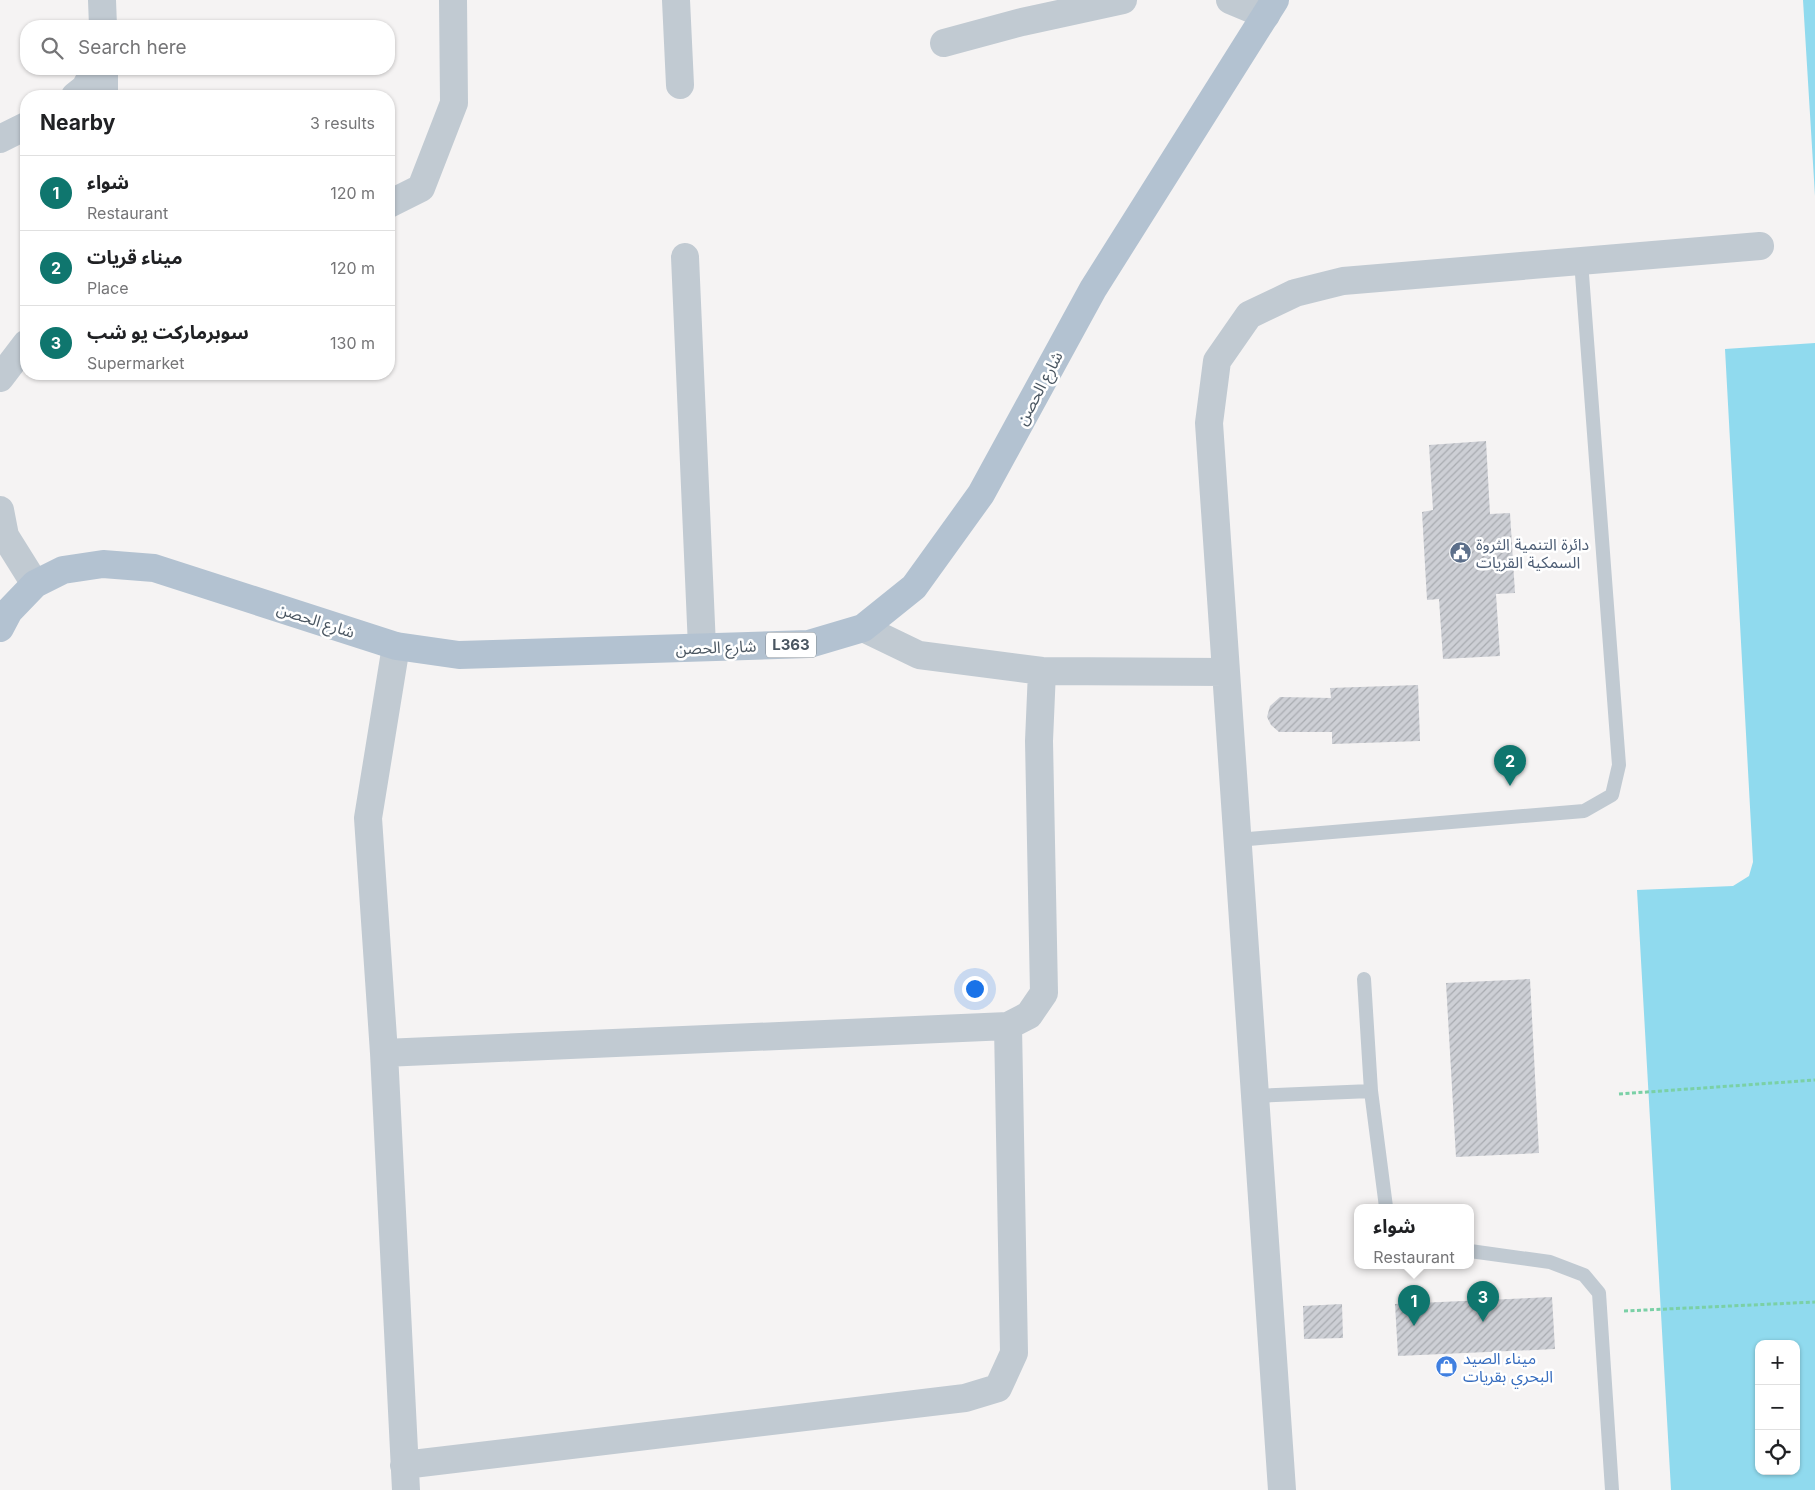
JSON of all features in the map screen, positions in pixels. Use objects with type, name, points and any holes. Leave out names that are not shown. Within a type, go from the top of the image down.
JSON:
[{"type":"main road","name":"شارع الحصن","points":[[0,628],[9,611],[35,584],[63,570],[103,564],[154,568],[396,646],[459,655],[809,644],[863,628],[914,587],[981,494],[1093,289],[1270,8]]},
{"type":"street","points":[[102,0],[103,20]]},
{"type":"street","points":[[395,201],[421,188],[454,103],[453,0]]},
{"type":"street","points":[[676,0],[680,85]]},
{"type":"street","points":[[944,43],[1022,22],[1123,0]]},
{"type":"street","points":[[1230,0],[1270,8]]},
{"type":"street","points":[[82,90],[92,75]]},
{"type":"street","points":[[104,75],[104,90]]},
{"type":"street","points":[[0,139],[20,129]]},
{"type":"street","points":[[1282,1490],[1209,423],[1217,361],[1249,315],[1295,293],[1343,281],[1760,246]]},
{"type":"street","points":[[685,257],[702,647]]},
{"type":"street","points":[[0,378],[20,352]]},
{"type":"street","points":[[0,510],[5,536],[35,584]]},
{"type":"street","points":[[863,628],[920,655],[1042,671],[1226,672]]},
{"type":"street","points":[[396,646],[368,818],[384,1053],[405,1478],[965,1398],[998,1388],[1014,1353],[1008,1026]]},
{"type":"street","points":[[384,1053],[1008,1026],[1029,1015],[1044,993],[1039,741],[1042,671]]},
{"type":"lane","points":[[1237,840],[1584,811],[1612,795],[1619,765],[1582,261]]},
{"type":"lane","points":[[1364,979],[1371,1091],[1386,1204]]},
{"type":"lane","points":[[1255,1096],[1371,1091]]},
{"type":"lane","points":[[1474,1252],[1550,1262],[1584,1275],[1599,1293],[1612,1490]]},
{"type":"path","points":[[1619,1094],[1815,1080]]},
{"type":"path","points":[[1624,1311],[1815,1302]]},
{"type":"water","points":[[1803,0],[1815,0],[1815,196]]},
{"type":"water","points":[[1815,343],[1815,1490],[1671,1490],[1637,890],[1733,886],[1749,876],[1753,862],[1725,349]]},
{"type":"building","points":[[1486,441],[1490,514],[1510,513],[1515,593],[1496,594],[1500,656],[1443,659],[1439,599],[1427,600],[1422,512],[1433,510],[1429,445]]},
{"type":"building","points":[[1418,685],[1420,741],[1332,744],[1332,732],[1279,732],[1271,725],[1267,717],[1270,706],[1280,697],[1331,698],[1330,688]]},
{"type":"building","points":[[1530,979],[1539,1153],[1456,1157],[1446,983]]},
{"type":"building","points":[[1552,1297],[1555,1349],[1398,1356],[1395,1304]]},
{"type":"building","points":[[1342,1304],[1343,1338],[1304,1339],[1303,1306]]},
{"type":"place","name":"دائرة التنمية الثروة السمكية القريات","points":[[1460,553]]},
{"type":"place","name":"ميناء قريات","points":[[1510,786]]},
{"type":"place","name":"سوبرماركت يو شب","points":[[1483,1322]]},
{"type":"place","name":"شواء","points":[[1414,1326]]},
{"type":"place","name":"ميناء الصيد البحري بقريات","points":[[1447,1367]]}]
